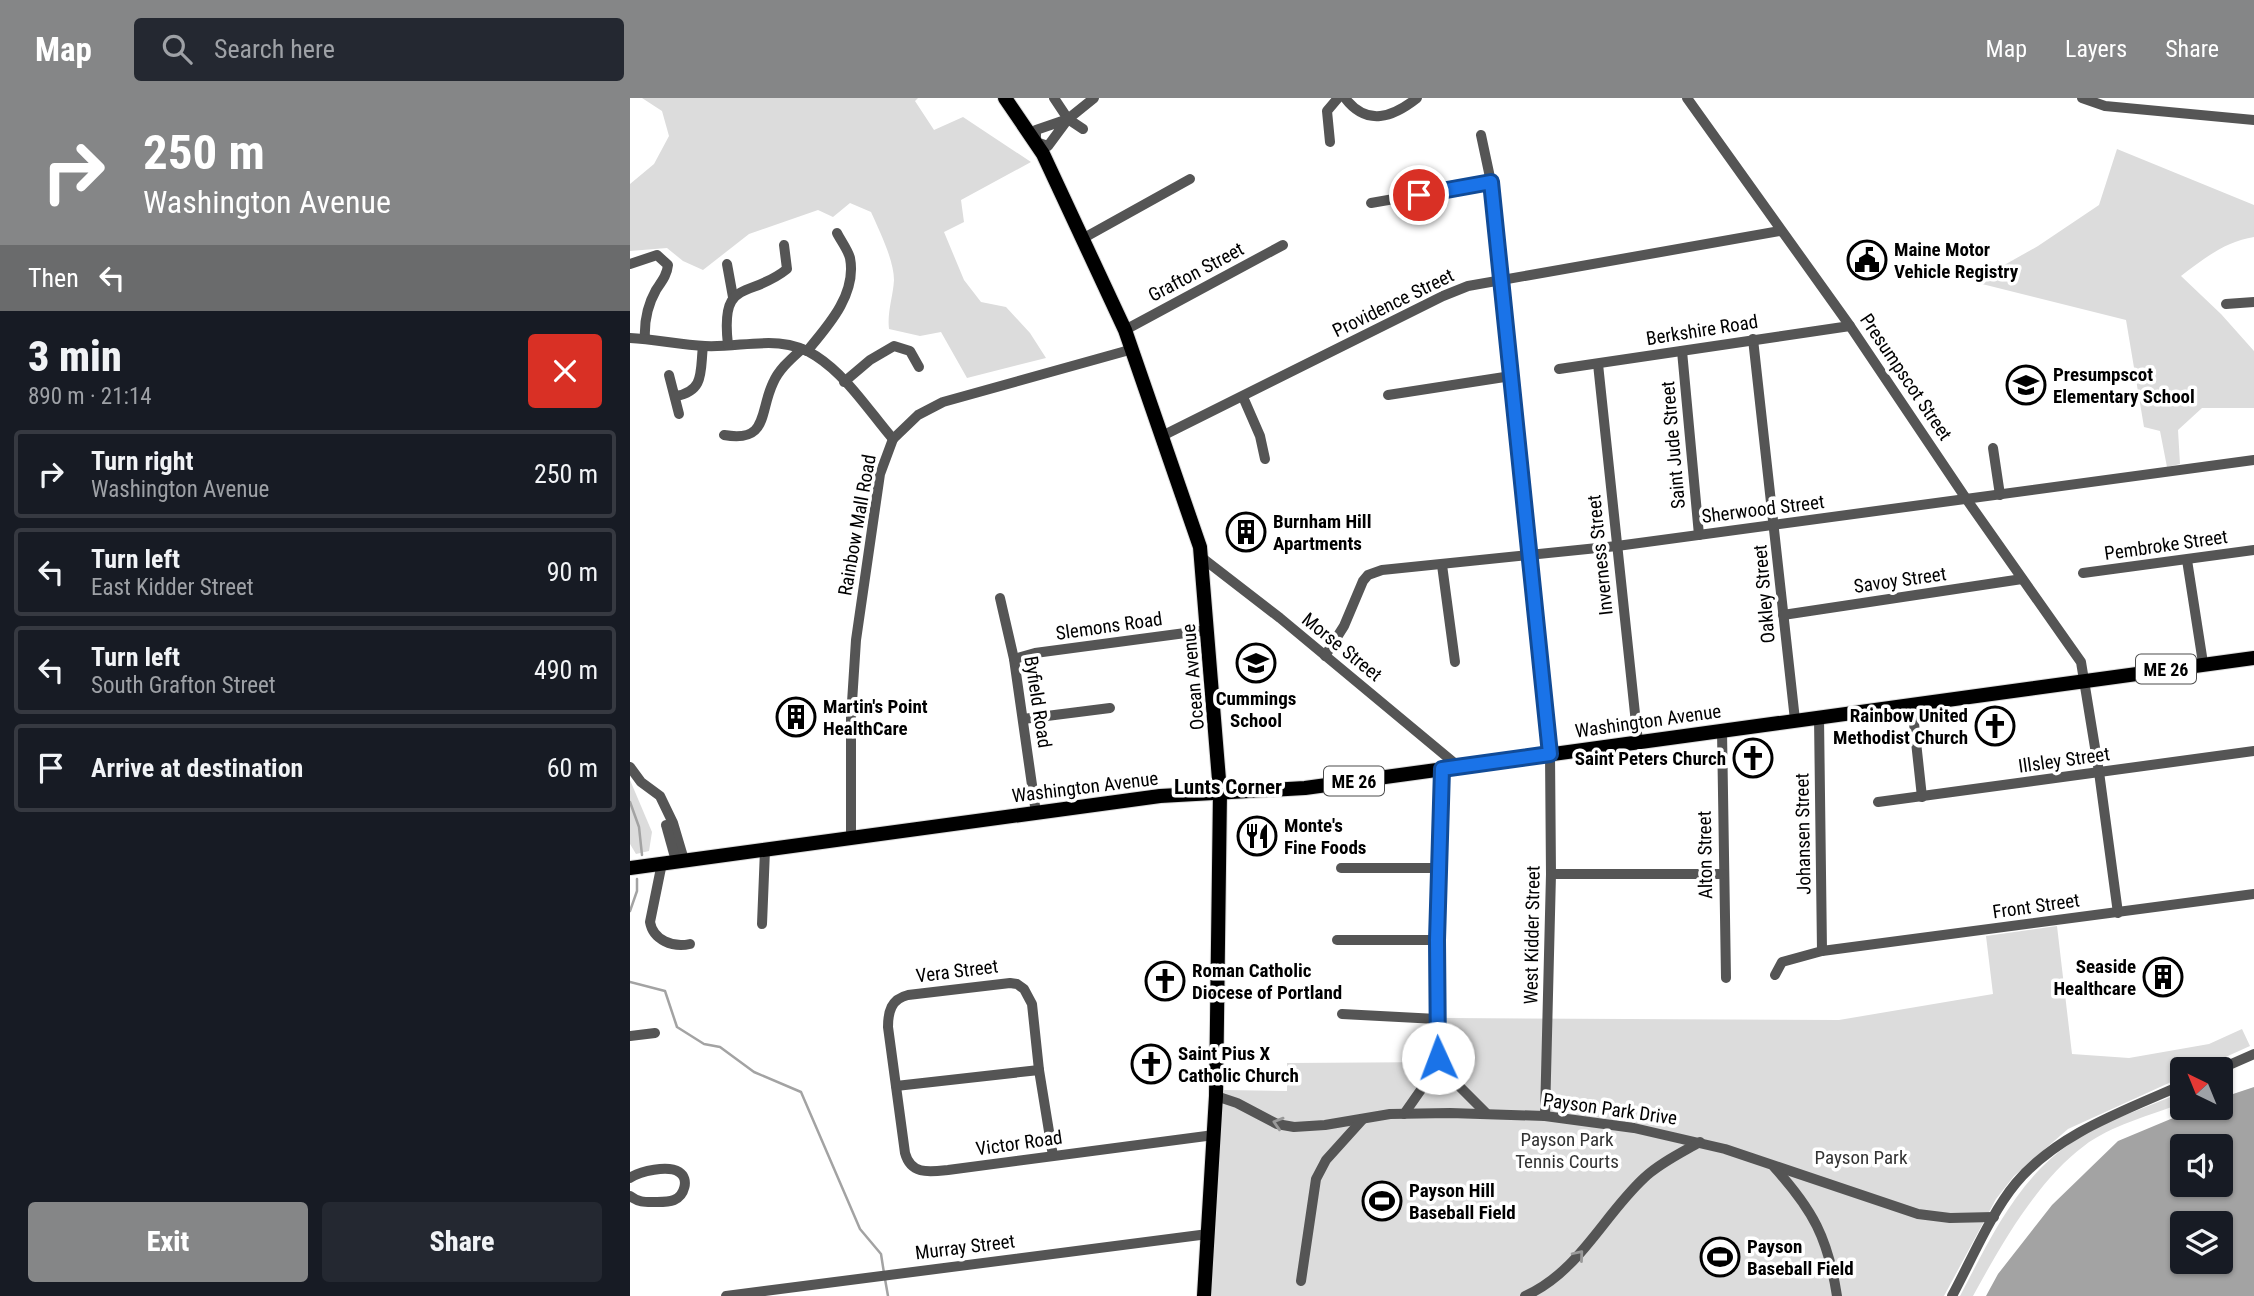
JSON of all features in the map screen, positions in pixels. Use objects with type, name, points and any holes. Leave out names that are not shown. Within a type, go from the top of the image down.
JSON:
[{"type":"main road","name":"Ocean Avenue","points":[[1004,98],[1036,142],[1125,330],[1197,535],[1202,557],[1220,792],[1216,1096],[1204,1296]]},
{"type":"main road","name":"Washington Avenue","points":[[630,868],[1160,796],[1305,788],[2254,658]]},
{"type":"street","points":[[1054,98],[1068,119],[1083,129]]},
{"type":"street","points":[[1036,142],[1036,130],[1068,119],[1094,98]]},
{"type":"street","points":[[1330,142],[1327,111],[1338,98]]},
{"type":"street","points":[[1345,98],[1364,113],[1383,117],[1402,110],[1414,99]]},
{"type":"street","name":"Presumpscot Street","points":[[1687,98],[1780,232],[1850,326],[1967,500],[2081,662],[2118,913]]},
{"type":"street","points":[[2082,98],[2105,106],[2254,121]]},
{"type":"street","name":"West Kidder Street","points":[[1481,135],[1491,182],[1502,279],[1550,754],[1551,874],[1545,1116]]},
{"type":"street","points":[[1082,239],[1189,179]]},
{"type":"street","points":[[1371,203],[1491,182]]},
{"type":"street","name":"Providence Street","points":[[1162,436],[1468,286],[1780,232]]},
{"type":"street","points":[[724,435],[742,436],[754,432],[760,426],[773,384],[792,358],[804,350],[836,316],[847,289],[850,258],[837,233]]},
{"type":"street","points":[[733,297],[747,288],[780,275],[787,269],[784,245]]},
{"type":"street","name":"Grafton Street","points":[[1125,330],[1283,245]]},
{"type":"street","points":[[630,264],[657,255],[668,265],[668,273],[649,304],[644,325],[645,339]]},
{"type":"street","points":[[727,264],[733,297],[726,314],[728,345]]},
{"type":"street","points":[[2226,304],[2254,302]]},
{"type":"street","name":"Berkshire Road","points":[[1559,369],[1850,326]]},
{"type":"street","points":[[630,338],[703,346],[770,342],[804,350],[822,360],[893,439]]},
{"type":"street","name":"Oakley Street","points":[[1753,340],[1795,720]]},
{"type":"street","points":[[676,396],[691,393],[696,387],[703,346]]},
{"type":"street","points":[[844,382],[870,360],[894,346],[910,351],[919,367]]},
{"type":"street","name":"Rainbow Mall Road","points":[[851,837],[851,719],[856,640],[880,474],[893,439],[918,415],[943,401],[1133,349]]},
{"type":"street","name":"Saint Jude Street","points":[[1682,351],[1699,535]]},
{"type":"street","name":"Inverness Street","points":[[1598,364],[1638,743]]},
{"type":"street","points":[[669,375],[678,414]]},
{"type":"street","points":[[1388,395],[1511,376]]},
{"type":"street","points":[[1243,397],[1260,436],[1265,459]]},
{"type":"street","points":[[1993,448],[2000,495]]},
{"type":"street","name":"Sherwood Street","points":[[1325,656],[1344,626],[1363,581],[1368,575],[1382,570],[1617,546],[2254,460]]},
{"type":"street","name":"Pembroke Street","points":[[2083,573],[2254,551]]},
{"type":"street","name":"Morse Street","points":[[1202,557],[1458,766]]},
{"type":"street","points":[[2186,560],[2203,663]]},
{"type":"street","points":[[1442,565],[1455,662]]},
{"type":"street","name":"Savoy Street","points":[[1783,615],[2022,579]]},
{"type":"street","name":"Byfield Road","points":[[1000,598],[1014,659],[1036,813]]},
{"type":"street","name":"Slemons Road","points":[[1014,659],[1035,653],[1208,630]]},
{"type":"street","points":[[1912,705],[1922,797]]},
{"type":"street","points":[[1023,719],[1110,708]]},
{"type":"street","name":"Johansen Street","points":[[1819,717],[1822,951]]},
{"type":"street","name":"Alton Street","points":[[1721,730],[1726,978]]},
{"type":"street","name":"Illsley Street","points":[[1878,802],[2254,751]]},
{"type":"street","points":[[630,767],[660,796],[670,814],[674,862],[650,922],[651,931],[658,938],[670,943],[690,944]]},
{"type":"street","points":[[1404,1114],[1425,1084],[1438,1058],[1437,940],[1442,769]]},
{"type":"street","points":[[762,924],[765,850]]},
{"type":"street","points":[[1341,868],[1439,868]]},
{"type":"street","points":[[1551,874],[1723,874]]},
{"type":"street","name":"Front Street","points":[[1775,975],[1782,962],[1822,951],[2254,894]]},
{"type":"street","points":[[1337,940],[1437,940]]},
{"type":"street","name":"Vera Street","points":[[896,1086],[888,1027],[889,1012],[895,1000],[908,995],[1017,984],[1030,996],[1053,1156]]},
{"type":"street","points":[[1342,1014],[1437,1019]]},
{"type":"street","points":[[630,1036],[655,1033]]},
{"type":"street","points":[[2233,1064],[2254,1055]]},
{"type":"street","points":[[1438,1058],[1452,1080],[1486,1113]]},
{"type":"street","points":[[896,1086],[1039,1070]]},
{"type":"street","name":"Victor Road","points":[[896,1086],[908,1162],[915,1169],[925,1172],[1214,1135]]},
{"type":"street","points":[[1952,1296],[1994,1217],[2015,1184],[2059,1145],[2101,1122],[2170,1090]]},
{"type":"street","name":"Payson Park Drive","points":[[1216,1096],[1286,1126],[1309,1126],[1404,1114],[1486,1113],[1545,1116],[1634,1128],[1725,1149],[1918,1214],[1950,1218],[1994,1217]]},
{"type":"street","points":[[1301,1281],[1316,1179],[1326,1160],[1363,1119]]},
{"type":"street","points":[[1525,1296],[1543,1287],[1565,1270],[1645,1177],[1700,1142]]},
{"type":"street","points":[[1772,1165],[1798,1196],[1822,1234],[1837,1296]]},
{"type":"street","points":[[630,1178],[642,1172],[669,1169],[678,1171],[685,1184],[680,1196],[675,1200],[645,1203],[630,1196]]},
{"type":"street","name":"Murray Street","points":[[726,1296],[1209,1234]]},
{"type":"green space","points":[[642,98],[918,98],[915,101],[934,130],[963,117],[1031,162],[961,200],[964,222],[944,232],[964,280],[981,302],[1006,307],[1030,333],[1046,358],[967,378],[941,332],[920,336],[889,329],[894,280],[889,254],[871,212],[850,203],[833,217],[818,210],[749,234],[703,270],[683,261],[667,248],[630,251],[630,184],[654,164],[669,136],[662,111]]},
{"type":"green space","points":[[2117,149],[2254,205],[2254,237],[2224,247],[2181,276],[2221,314],[2254,351],[2254,408],[2202,408],[2178,430],[2180,464],[2167,467],[2160,431],[2144,427],[2126,320],[1974,282],[2038,246],[2099,205]]},
{"type":"green space","points":[[630,780],[652,832],[649,851],[636,854],[630,844]]},
{"type":"green space","name":"Payson Park","points":[[2057,926],[2072,1054],[2129,1058],[2209,1044],[2242,1029],[2250,1046],[2226,1057],[2170,1057],[2170,1082],[2068,1129],[2014,1176],[1996,1199],[1944,1296],[1210,1296],[1224,1090],[1287,1091],[1287,1063],[1447,1062],[1445,1018],[1839,1020],[1993,994],[1986,936]]},
{"type":"green space","points":[[2170,1097],[2170,1107],[2094,1139],[2067,1160],[2021,1215],[1973,1296],[1960,1296],[1994,1231],[2037,1172],[2074,1141],[2127,1114]]},
{"type":"shaded area","points":[[2254,1087],[2254,1296],[1986,1296],[1998,1274],[2052,1205],[2118,1141],[2170,1119],[2233,1120],[2233,1094]]},
{"type":"waterway","points":[[630,802],[639,827],[642,855]]},
{"type":"waterway","points":[[630,911],[637,891],[637,879]]},
{"type":"waterway","points":[[630,982],[665,991],[677,1027],[704,1044],[720,1047],[754,1072],[801,1092],[860,1229],[881,1254],[884,1273]]},
{"type":"waterway","points":[[885,1279],[888,1296]]},
{"type":"place","name":"Maine Motor Vehicle Registry","points":[[1867,260]]},
{"type":"place","name":"Presumpscot Elementary School","points":[[2026,385]]},
{"type":"place","name":"Burnham Hill Apartments","points":[[1246,532]]},
{"type":"place","name":"Cummings School","points":[[1256,663]]},
{"type":"place","name":"Martin's Point HealthCare","points":[[796,717]]},
{"type":"place","name":"Rainbow United Methodist Church","points":[[1995,726]]},
{"type":"place","name":"Saint Peters Church","points":[[1753,758]]},
{"type":"place","name":"Monte's Fine Foods","points":[[1257,836]]},
{"type":"place","name":"Seaside Healthcare","points":[[2163,977]]},
{"type":"place","name":"Roman Catholic Diocese of Portland","points":[[1165,981]]},
{"type":"place","name":"Saint Pius X Catholic Church","points":[[1151,1064]]},
{"type":"place","name":"Payson Hill Baseball Field","points":[[1382,1201]]},
{"type":"place","name":"Payson Baseball Field","points":[[1720,1257]]},
{"type":"district","name":"Lunts Corner","points":[[1228,787]]},
{"type":"route","points":[[1419,195],[1491,182],[1550,754],[1442,769],[1437,940],[1438,1058]]},
{"type":"park label","name":"Payson Park Tennis Courts","points":[[1567,1150]]}]
